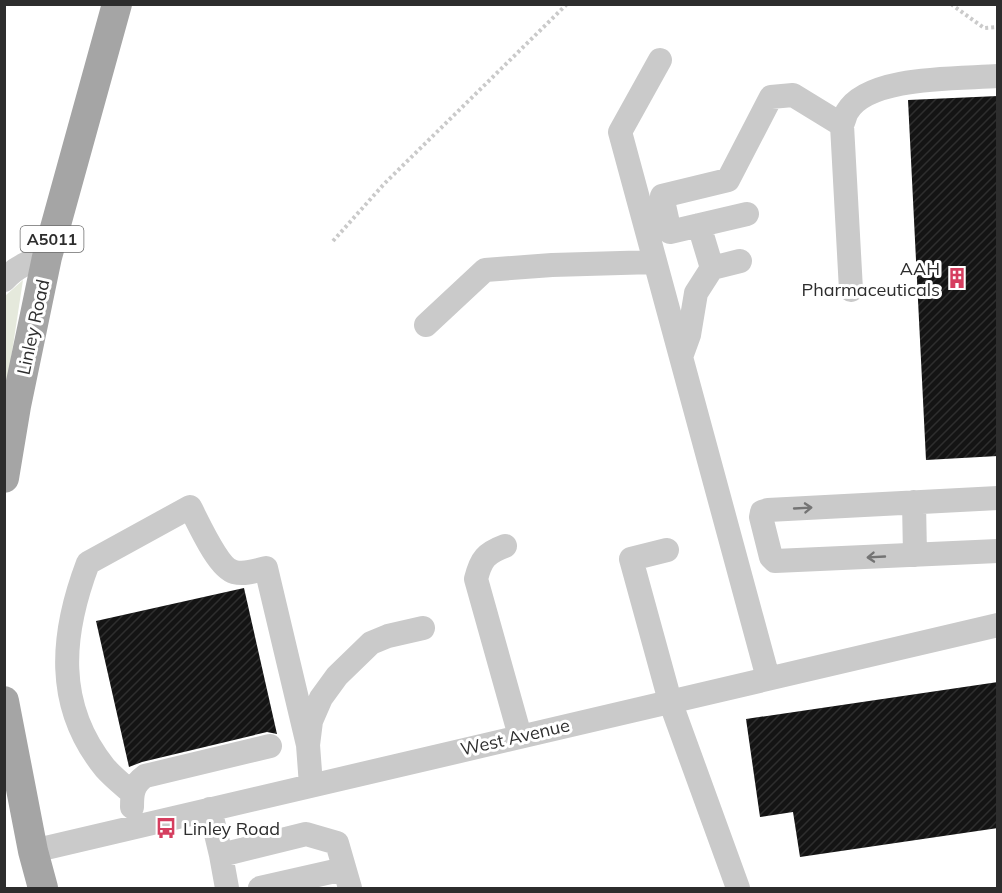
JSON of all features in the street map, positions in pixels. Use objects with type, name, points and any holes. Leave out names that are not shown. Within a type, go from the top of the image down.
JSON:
[{"type":"main road","name":"Linley Road","points":[[4,478],[16,406],[47,257],[117,4]]},
{"type":"main road","points":[[4,701],[33,850],[43,888]]},
{"type":"street","points":[[660,60],[620,132],[768,678]]},
{"type":"street","points":[[851,290],[842,125],[848,111],[862,98],[877,89],[900,83],[998,76]]},
{"type":"street","points":[[747,214],[670,232],[662,196],[728,180],[771,98],[793,95],[842,125]]},
{"type":"street","points":[[699,225],[712,268]]},
{"type":"street","points":[[4,280],[28,261],[47,257]]},
{"type":"street","points":[[681,357],[689,335],[696,293],[712,268],[740,261]]},
{"type":"street","points":[[426,325],[484,270],[552,265],[656,262]]},
{"type":"street","points":[[998,498],[768,510],[762,512],[761,517],[771,557],[775,561],[998,551]]},
{"type":"street","points":[[914,502],[915,555]]},
{"type":"street","points":[[132,793],[105,768],[83,734],[73,711],[67,673],[67,642],[73,610],[88,563],[190,507],[220,562],[231,572],[246,574],[266,568],[308,746],[311,785]]},
{"type":"street","points":[[505,546],[480,561],[476,579],[520,736]]},
{"type":"street","points":[[667,550],[631,559],[670,701],[738,888]]},
{"type":"street","name":"West Avenue","points":[[33,850],[998,625]]},
{"type":"street","points":[[308,746],[311,721],[321,698],[337,676],[371,643],[388,636],[423,628]]},
{"type":"street","points":[[133,827],[132,793],[135,783],[145,776],[270,746]]},
{"type":"street","points":[[210,809],[227,888]]},
{"type":"street","points":[[221,855],[306,834],[337,843],[347,879],[260,888]]},
{"type":"path","points":[[333,241],[384,184],[567,4]]},
{"type":"path","points":[[951,4],[984,27],[998,27]]},
{"type":"shaded area","points":[[23,280],[5,398],[5,296]]},
{"type":"building","name":"AAH Pharmaceuticals","points":[[998,96],[998,456],[926,460],[908,100]]},
{"type":"building","points":[[244,588],[277,734],[267,732],[129,767],[96,621]]},
{"type":"building","points":[[998,682],[998,828],[800,857],[793,812],[760,817],[746,719]]},
{"type":"place","name":"AAH Pharmaceuticals","points":[[957,278]]},
{"type":"place","name":"Linley Road","points":[[166,828]]}]
